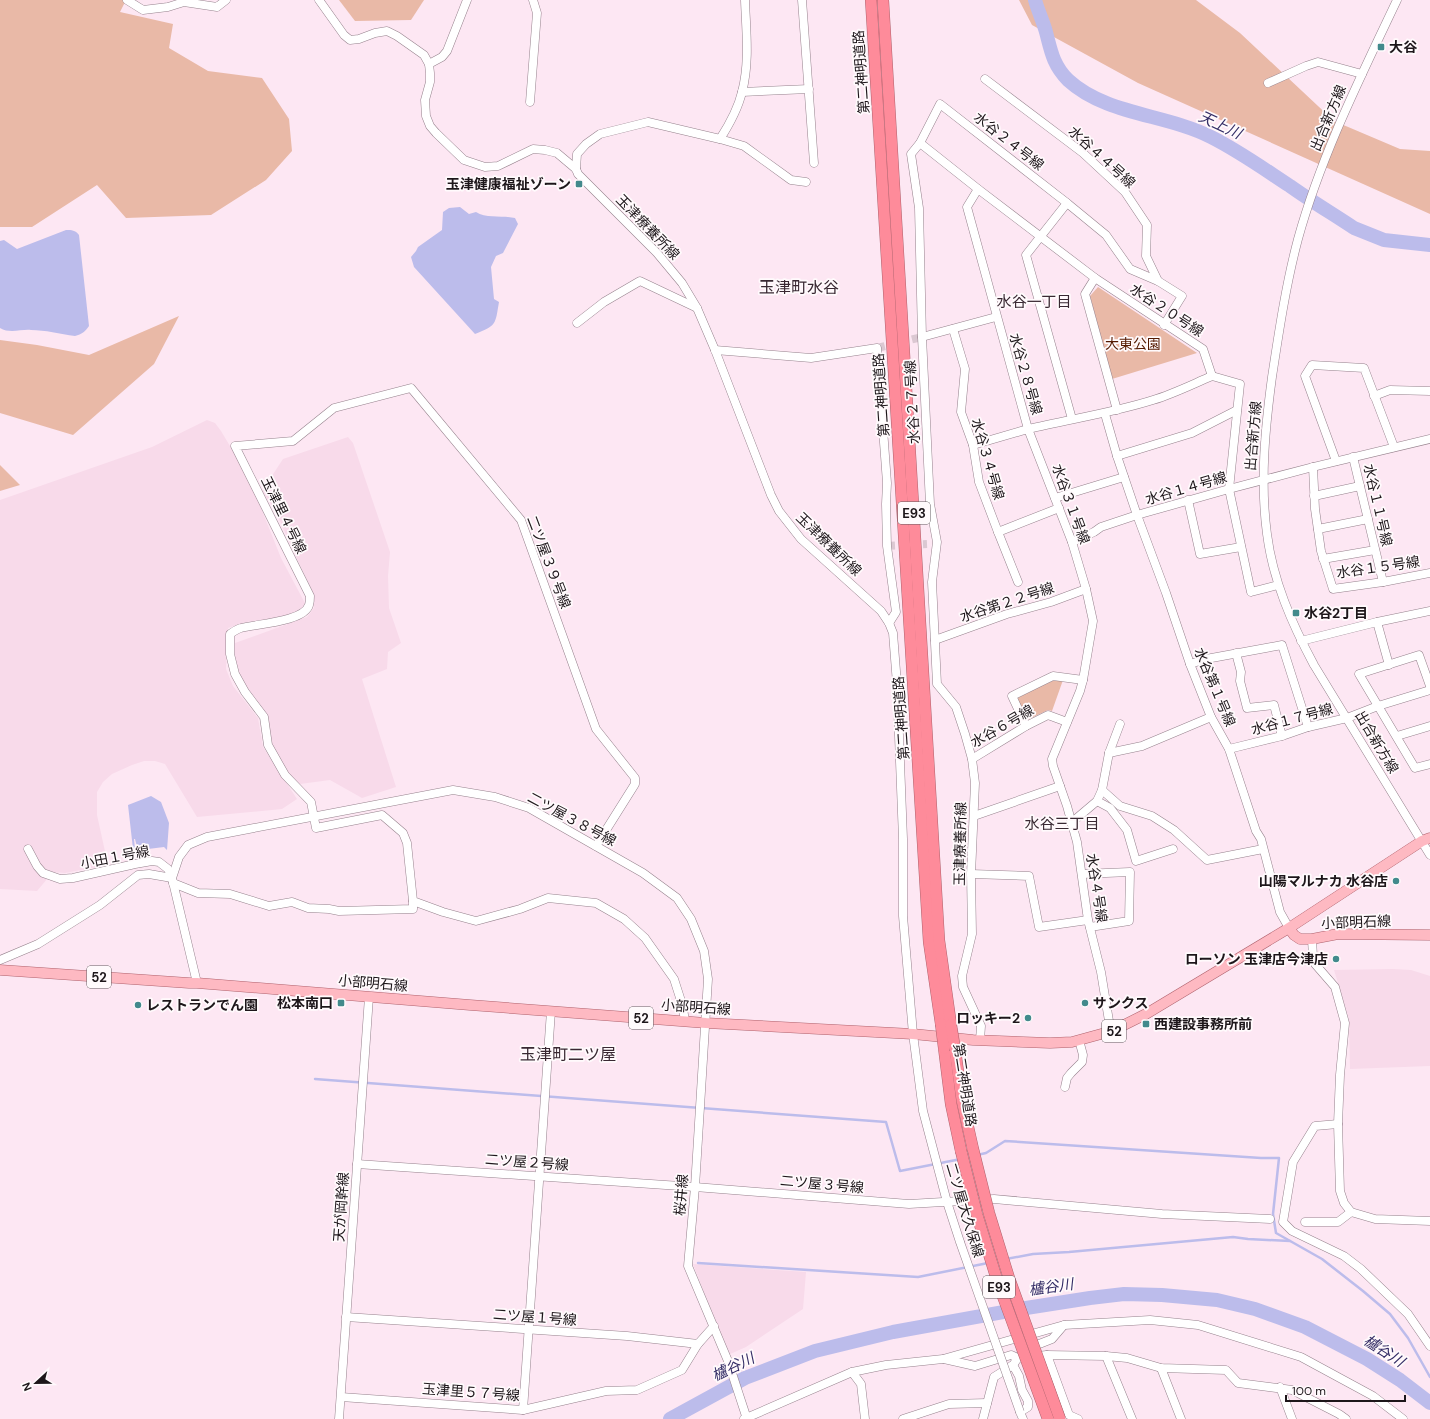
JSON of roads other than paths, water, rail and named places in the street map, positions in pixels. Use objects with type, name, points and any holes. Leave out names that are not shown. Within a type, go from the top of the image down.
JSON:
[{"type":"highway","name":"第二神明道路","points":[[871,0],[929,942],[946,1025]]},
{"type":"highway","name":"第二神明道路","points":[[883,0],[939,940],[949,1049],[951,1104],[977,1215],[996,1280],[1048,1419]]},
{"type":"highway","name":"第二神明道路","points":[[949,1049],[962,1100],[972,1149],[989,1213],[1009,1278],[1060,1419]]},
{"type":"main road","name":"小部明石線","points":[[0,970],[197,983],[685,1020],[706,1023],[1050,1043],[1079,1040],[1112,1031],[1146,1014],[1289,928],[1426,840]]},
{"type":"main road","name":"小部明石線","points":[[1289,928],[1294,935],[1300,939],[1312,939],[1338,934],[1430,935]]},
{"type":"street","points":[[127,0],[143,10],[168,7],[184,2],[217,7],[226,0]]},
{"type":"street","points":[[319,0],[344,35],[350,40],[359,39],[375,33],[387,32],[410,44],[424,55],[429,64],[442,57],[447,51],[467,0]]},
{"type":"street","points":[[530,102],[537,12],[533,0]]},
{"type":"street","points":[[720,139],[730,122],[742,92],[747,58],[745,0]]},
{"type":"street","points":[[802,0],[814,163]]},
{"type":"street","name":"出合新方線","points":[[1397,0],[1362,74],[1327,154],[1302,228],[1288,286],[1276,348],[1266,433],[1263,480],[1267,535],[1278,585],[1301,641],[1347,718],[1426,840],[1430,855]]},
{"type":"street","points":[[1268,83],[1318,62],[1362,74]]},
{"type":"street","name":"玉津療養所線","points":[[429,64],[430,82],[425,100],[426,116],[430,126],[436,133],[464,160],[485,167],[498,166],[533,149],[557,153],[576,169],[578,174],[657,253],[682,283],[697,308],[715,350],[771,495],[779,511],[801,539],[881,612],[889,623],[893,633],[897,684],[903,838],[903,916],[913,1034]]},
{"type":"street","name":"水谷４４号線","points":[[985,79],[1083,153],[1125,192],[1147,225],[1146,256],[1158,281]]},
{"type":"street","points":[[742,92],[809,89]]},
{"type":"street","name":"水谷２４号線","points":[[922,337],[919,208],[911,154],[920,143],[940,104],[1066,203]]},
{"type":"street","points":[[576,169],[576,154],[586,144],[600,134],[648,122],[744,146],[791,180],[806,182]]},
{"type":"street","name":"水谷２０号線","points":[[920,143],[1095,278],[1164,325],[1203,349],[1212,376]]},
{"type":"street","name":"水谷２８号線","points":[[978,189],[967,207],[1028,430],[1072,419],[1105,414],[1154,400],[1212,376]]},
{"type":"street","points":[[1072,419],[1026,255],[1066,203],[1106,235],[1130,269],[1158,281],[1182,296],[1164,325]]},
{"type":"street","points":[[1095,278],[1085,294],[1117,410]]},
{"type":"street","points":[[577,323],[604,302],[640,281],[697,308]]},
{"type":"street","points":[[922,337],[996,317]]},
{"type":"street","name":"水谷３４号線","points":[[953,329],[965,369],[961,412],[973,445],[979,482],[1018,582]]},
{"type":"street","name":"水谷２７号線","points":[[922,337],[930,504],[937,542]]},
{"type":"street","points":[[715,350],[811,358],[877,348],[887,482],[887,546],[896,612],[889,623]]},
{"type":"street","points":[[1336,461],[1305,376],[1312,365],[1364,368],[1394,447]]},
{"type":"street","points":[[1212,376],[1240,384],[1229,488],[1251,592],[1278,585]]},
{"type":"street","name":"二ツ屋３９号線","points":[[235,446],[293,440],[334,408],[412,388],[521,520],[596,730],[635,778],[635,784],[596,846]]},
{"type":"street","points":[[1374,396],[1390,390],[1430,391]]},
{"type":"street","points":[[1117,456],[1192,433],[1237,410]]},
{"type":"street","name":"水谷第１号線","points":[[1105,414],[1124,477],[1190,664],[1211,717],[1229,749],[1256,831],[1261,839],[1280,912],[1289,928]]},
{"type":"street","points":[[973,445],[1028,430]]},
{"type":"street","name":"水谷３１号線","points":[[1028,430],[1072,542],[1086,589]]},
{"type":"street","name":"水谷１４号線","points":[[1072,542],[1094,532],[1101,527],[1229,488],[1430,439]]},
{"type":"street","name":"玉津里４号線","points":[[235,446],[310,596],[309,605],[305,611],[298,615],[282,621],[239,628],[230,634],[230,654],[235,674],[245,692],[264,717],[268,745],[286,775],[311,802],[314,816]]},
{"type":"street","name":"水谷１１号線","points":[[1353,457],[1383,582]]},
{"type":"street","name":"水谷１５号線","points":[[1313,467],[1314,496],[1321,551],[1333,589],[1430,574]]},
{"type":"street","points":[[1055,498],[1124,477]]},
{"type":"street","points":[[1314,496],[1360,486]]},
{"type":"street","points":[[1188,500],[1200,554],[1241,547]]},
{"type":"street","points":[[998,532],[1059,508]]},
{"type":"street","points":[[1318,529],[1368,519]]},
{"type":"street","points":[[928,544],[937,542]]},
{"type":"street","name":"玉津療養所線","points":[[937,542],[932,582],[937,684],[956,707],[966,734],[972,759],[975,783],[971,874],[972,934],[962,976],[963,987],[981,1026],[980,1040]]},
{"type":"street","points":[[1323,559],[1375,550]]},
{"type":"street","name":"水谷第２２号線","points":[[935,640],[1007,614],[1051,602],[1086,589]]},
{"type":"street","name":"水谷４号線","points":[[1086,589],[1093,621],[1083,680],[1052,760],[1077,842],[1089,924],[1101,972],[1112,1031]]},
{"type":"street","points":[[1301,641],[1377,622],[1430,611]]},
{"type":"street","points":[[1377,622],[1389,664]]},
{"type":"street","points":[[1190,664],[1206,659],[1282,645],[1308,727]]},
{"type":"street","points":[[1236,653],[1241,672],[1240,681],[1246,708],[1274,705],[1282,736]]},
{"type":"street","points":[[1430,686],[1419,655],[1359,674],[1415,768],[1430,764]]},
{"type":"street","points":[[1026,726],[1012,696],[1053,676],[1083,680]]},
{"type":"street","name":"水谷１７号線","points":[[1229,749],[1282,736],[1308,727],[1347,718],[1378,706],[1430,690]]},
{"type":"street","name":"水谷６号線","points":[[972,759],[1026,726],[1048,715],[1067,722]]},
{"type":"street","points":[[1109,753],[1142,746],[1211,717]]},
{"type":"street","points":[[1071,823],[1097,801],[1102,790],[1109,753],[1120,724]]},
{"type":"street","points":[[1396,736],[1430,726]]},
{"type":"street","points":[[974,816],[1060,786]]},
{"type":"street","name":"二ツ屋３８号線","points":[[173,880],[179,857],[188,845],[207,837],[453,790],[495,797],[529,808],[642,873],[677,898],[691,919],[704,951],[708,979],[706,1023]]},
{"type":"street","points":[[1102,790],[1120,806],[1152,816],[1174,830],[1207,860],[1263,849]]},
{"type":"street","points":[[1097,801],[1110,808],[1127,830],[1136,861],[1173,849]]},
{"type":"street","points":[[0,960],[38,944],[100,905],[138,875],[149,874],[173,880],[198,893],[230,894],[270,906],[292,902],[308,908],[329,909],[339,912],[413,909],[407,843],[403,834],[393,823],[382,815],[316,828],[314,816]]},
{"type":"street","name":"小田１号線","points":[[28,849],[37,866],[43,873],[66,880],[152,861],[159,862],[168,869],[173,880],[197,983]]},
{"type":"street","points":[[971,874],[1029,876],[1040,927],[1129,921],[1130,872],[1082,874]]},
{"type":"street","points":[[413,901],[476,921],[520,909],[548,898],[596,902],[624,918],[645,938],[674,979],[682,1004],[685,1020]]},
{"type":"street","points":[[1312,939],[1315,964],[1335,987],[1345,1023],[1340,1075],[1338,1124],[1340,1191],[1344,1203],[1351,1212],[1375,1219],[1430,1221]]},
{"type":"street","name":"天が岡幹線","points":[[339,1419],[369,997]]},
{"type":"street","points":[[523,1410],[551,1011]]},
{"type":"street","name":"桜井線","points":[[706,1023],[701,1108],[688,1266],[728,1361],[745,1417]]},
{"type":"street","name":"二ツ屋大久保線","points":[[913,1034],[923,1111],[947,1202],[1022,1416]]},
{"type":"street","points":[[1065,1088],[1067,1078],[1082,1062],[1083,1055],[1079,1040]]},
{"type":"street","points":[[1338,1124],[1315,1126],[1293,1162],[1283,1222],[1292,1231],[1344,1256],[1361,1269],[1408,1314],[1430,1346]]},
{"type":"street","name":"二ツ屋２号線","points":[[357,1164],[695,1187]]},
{"type":"street","name":"二ツ屋３号線","points":[[695,1187],[909,1204],[994,1200],[1162,1214],[1270,1219]]},
{"type":"street","points":[[1305,1222],[1338,1222],[1351,1212]]},
{"type":"street","name":"二ツ屋１号線","points":[[346,1317],[628,1336],[698,1344]]},
{"type":"street","points":[[745,1417],[852,1372],[886,1365],[943,1359],[1064,1324],[1150,1320],[1198,1325],[1301,1357],[1374,1396],[1403,1419]]},
{"type":"street","points":[[983,1419],[994,1377],[1014,1360],[1052,1339],[1064,1324]]},
{"type":"street","points":[[698,1344],[714,1326]]},
{"type":"street","name":"玉津里５７号線","points":[[341,1396],[523,1410],[606,1391],[637,1390],[682,1370],[698,1344]]},
{"type":"street","points":[[943,1359],[974,1366],[1047,1355],[1106,1356],[1127,1358],[1161,1368],[1226,1370],[1238,1383],[1280,1387],[1292,1390],[1346,1419]]},
{"type":"street","points":[[1047,1355],[1069,1414],[1078,1419]]},
{"type":"street","points":[[1106,1356],[1132,1419]]},
{"type":"street","points":[[1014,1360],[1022,1390],[1028,1401],[1028,1407],[1022,1416]]},
{"type":"street","points":[[1161,1368],[1181,1419]]},
{"type":"street","points":[[852,1372],[861,1384],[866,1419]]},
{"type":"street","points":[[1280,1387],[1292,1419]]},
{"type":"street","points":[[904,1419],[949,1404],[987,1403]]},
{"type":"water","points":[[460,207],[469,214],[476,212],[490,216],[515,218],[518,224],[503,253],[496,256],[491,267],[494,299],[499,302],[494,323],[475,334],[414,267],[411,257],[418,247],[442,230],[443,212],[449,208]]},
{"type":"water","points":[[66,230],[76,232],[79,235],[89,326],[86,330],[75,336],[36,330],[8,331],[0,328],[0,241],[4,240],[17,249]]},
{"type":"water","points":[[151,796],[161,802],[169,823],[167,850],[164,847],[140,850],[139,847],[137,847],[135,839],[135,849],[133,849],[128,805]]},
{"type":"waterway","name":"天上川","points":[[1035,0],[1045,28],[1051,52],[1059,69],[1068,80],[1083,92],[1118,107],[1175,123],[1211,137],[1251,160],[1354,228],[1384,240],[1430,245]]},
{"type":"waterway","points":[[315,1079],[886,1122],[900,1171],[961,1159]]},
{"type":"waterway","points":[[977,1155],[986,1153],[1005,1141],[1279,1158],[1273,1214],[1276,1233],[1322,1259],[1390,1314],[1408,1338],[1430,1377]]},
{"type":"waterway","points":[[1006,1259],[1033,1254],[1233,1237],[1290,1241]]},
{"type":"waterway","points":[[698,1263],[918,1277],[988,1263]]},
{"type":"waterway","name":"櫨谷川","points":[[670,1419],[745,1378],[815,1351],[893,1332],[1026,1308],[1124,1294],[1162,1295],[1217,1300],[1255,1309],[1305,1327],[1367,1359],[1400,1380],[1430,1403]]},
{"type":"tunnel","points":[[877,348],[922,337]]},
{"type":"tunnel","points":[[887,546],[927,544]]},
{"type":"place","name":"大谷","points":[[1381,47]]},
{"type":"place","name":"玉津健康福祉ゾーン","points":[[579,184]]},
{"type":"place","name":"水谷2丁目","points":[[1296,613]]},
{"type":"place","name":"山陽マルナカ 水谷店","points":[[1396,881]]},
{"type":"place","name":"ローソン 玉津店今津店","points":[[1336,959]]},
{"type":"place","name":"松本南口","points":[[341,1003]]},
{"type":"place","name":"サンクス","points":[[1085,1003]]},
{"type":"place","name":"レストランでん園","points":[[138,1005]]},
{"type":"place","name":"ロッキー2","points":[[1028,1018]]},
{"type":"place","name":"西建設事務所前","points":[[1146,1024]]},
{"type":"district","name":"玉津町水谷","points":[[799,287]]},
{"type":"district","name":"水谷一丁目","points":[[1034,302]]},
{"type":"district","name":"水谷三丁目","points":[[1062,824]]},
{"type":"district","name":"玉津町二ツ屋","points":[[568,1054]]},
{"type":"park label","name":"大東公園","points":[[1133,344]]}]
